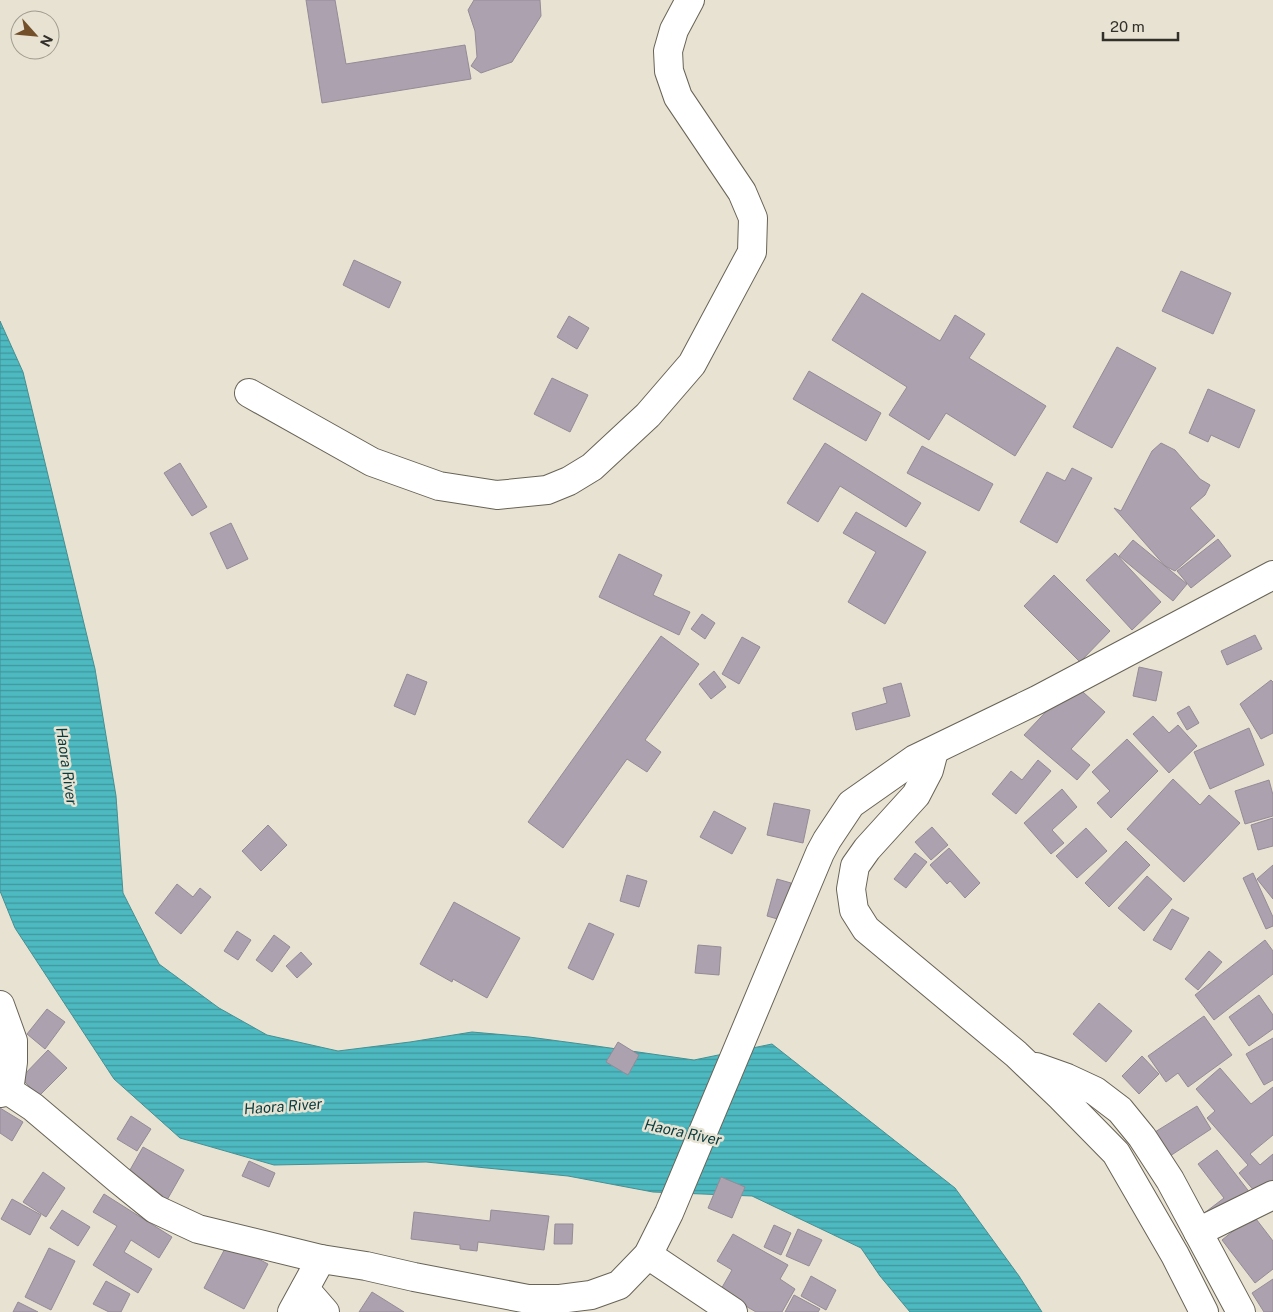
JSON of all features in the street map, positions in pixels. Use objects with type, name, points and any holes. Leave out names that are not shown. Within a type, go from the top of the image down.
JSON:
[{"type":"street","points":[[250,393],[372,462],[439,486],[497,494],[547,490],[569,481],[592,467],[648,415],[692,364],[752,252],[754,218],[742,192],[678,96],[669,71],[668,51],[674,30],[690,0]]},
{"type":"street","points":[[0,1005],[13,1041],[13,1062],[5,1092],[33,1107],[155,1209],[175,1219],[198,1228],[321,1259],[366,1266],[414,1278],[528,1299],[552,1299],[591,1295],[619,1285],[648,1255],[669,1213],[820,854],[851,804],[915,759],[1045,696],[1273,575]]},
{"type":"street","points":[[934,751],[928,770],[916,795],[867,849],[855,866],[851,888],[854,910],[866,929],[1025,1063],[1116,1153],[1175,1255],[1204,1312]]},
{"type":"street","points":[[1025,1063],[1067,1078],[1095,1091],[1120,1110],[1142,1137],[1170,1180],[1242,1312]]},
{"type":"street","points":[[1198,1232],[1273,1195]]},
{"type":"street","points":[[648,1255],[733,1312]]},
{"type":"street","points":[[321,1259],[298,1301],[326,1312]]},
{"type":"water","name":"Haora River","points":[[0,321],[23,372],[95,669],[116,796],[123,893],[159,964],[219,1008],[267,1035],[338,1051],[472,1032],[529,1037],[694,1060],[772,1044],[955,1188],[1019,1276],[1042,1312],[910,1312],[880,1276],[861,1248],[752,1196],[653,1192],[568,1176],[426,1162],[274,1165],[180,1138],[114,1079],[15,928],[0,891]]},
{"type":"building","points":[[306,0],[335,0],[346,64],[465,45],[471,79],[322,103]]},
{"type":"building","points":[[474,0],[540,0],[541,16],[512,62],[481,73],[471,66],[477,57],[475,31],[468,10]]},
{"type":"building","points":[[354,260],[401,282],[389,308],[343,285]]},
{"type":"building","points":[[1181,271],[1231,293],[1213,334],[1162,311]]},
{"type":"building","points":[[862,293],[940,341],[955,315],[985,334],[969,358],[1046,406],[1015,456],[946,413],[929,440],[889,415],[907,387],[832,340]]},
{"type":"building","points":[[569,316],[589,328],[577,349],[557,337]]},
{"type":"building","points":[[1117,347],[1156,368],[1112,448],[1073,427]]},
{"type":"building","points":[[809,371],[881,413],[866,441],[793,399]]},
{"type":"building","points":[[552,378],[588,395],[570,432],[534,414]]},
{"type":"building","points":[[1208,389],[1255,410],[1239,448],[1211,435],[1208,442],[1189,433]]},
{"type":"building","points":[[825,443],[921,503],[906,527],[840,486],[818,522],[787,503]]},
{"type":"building","points":[[1161,443],[1175,450],[1200,479],[1210,485],[1205,495],[1190,508],[1215,536],[1175,571],[1165,566],[1114,508],[1121,511],[1152,451]]},
{"type":"building","points":[[922,446],[993,484],[979,511],[907,473]]},
{"type":"building","points":[[180,463],[207,507],[192,516],[164,473]]},
{"type":"building","points":[[1072,468],[1092,478],[1057,543],[1020,522],[1047,472],[1065,481]]},
{"type":"building","points":[[856,512],[926,552],[885,624],[848,602],[876,552],[843,533]]},
{"type":"building","points":[[231,523],[248,559],[227,569],[210,533]]},
{"type":"building","points":[[1218,539],[1231,556],[1191,588],[1177,571]]},
{"type":"building","points":[[1133,540],[1187,584],[1173,601],[1119,556]]},
{"type":"building","points":[[1115,553],[1161,602],[1132,630],[1086,580]]},
{"type":"building","points":[[619,554],[662,575],[653,595],[690,612],[679,635],[599,597]]},
{"type":"building","points":[[1054,575],[1110,631],[1080,662],[1024,606]]},
{"type":"building","points":[[702,614],[715,623],[705,639],[691,629]]},
{"type":"building","points":[[1255,635],[1262,649],[1227,665],[1221,651]]},
{"type":"building","points":[[661,636],[699,664],[645,740],[661,752],[647,772],[627,759],[563,848],[528,822]]},
{"type":"building","points":[[742,637],[760,647],[739,684],[722,674]]},
{"type":"building","points":[[1139,667],[1162,672],[1156,701],[1133,696]]},
{"type":"building","points":[[714,671],[726,687],[711,699],[699,684]]},
{"type":"building","points":[[407,674],[427,682],[415,715],[394,706]]},
{"type":"building","points":[[1271,680],[1273,682],[1273,733],[1261,739],[1240,704]]},
{"type":"building","points":[[901,683],[910,716],[856,730],[852,713],[887,703],[883,688]]},
{"type":"building","points":[[1073,683],[1105,712],[1071,749],[1090,765],[1077,780],[1024,735]]},
{"type":"building","points":[[1189,706],[1199,723],[1187,730],[1177,713]]},
{"type":"building","points":[[1153,716],[1169,733],[1178,725],[1197,746],[1169,773],[1133,734]]},
{"type":"building","points":[[1249,728],[1264,765],[1210,789],[1194,752]]},
{"type":"building","points":[[1127,739],[1158,771],[1111,818],[1097,803],[1110,791],[1092,772]]},
{"type":"building","points":[[1038,760],[1051,771],[1016,814],[992,794],[1011,771],[1022,780]]},
{"type":"building","points":[[1173,779],[1200,805],[1209,795],[1240,823],[1184,882],[1127,829]]},
{"type":"building","points":[[1269,780],[1273,795],[1273,816],[1245,824],[1235,791]]},
{"type":"building","points":[[1062,789],[1077,807],[1052,830],[1064,843],[1051,854],[1024,823]]},
{"type":"building","points":[[774,803],[810,810],[803,843],[767,835]]},
{"type":"building","points":[[714,811],[746,828],[732,854],[700,837]]},
{"type":"building","points":[[1273,818],[1273,846],[1258,850],[1251,825]]},
{"type":"building","points":[[268,825],[287,845],[261,871],[242,851]]},
{"type":"building","points":[[932,827],[948,845],[931,860],[915,842]]},
{"type":"building","points":[[1086,828],[1107,851],[1077,878],[1056,856]]},
{"type":"building","points":[[1126,841],[1150,865],[1109,907],[1085,883]]},
{"type":"building","points":[[949,848],[980,883],[965,898],[950,881],[947,884],[930,865]]},
{"type":"building","points":[[915,853],[927,862],[906,888],[894,879]]},
{"type":"building","points":[[1273,865],[1273,899],[1257,879]]},
{"type":"building","points":[[1253,873],[1273,917],[1273,926],[1266,929],[1243,878]]},
{"type":"building","points":[[627,875],[647,881],[639,907],[620,901]]},
{"type":"building","points":[[1147,876],[1172,899],[1144,931],[1118,908]]},
{"type":"building","points":[[777,879],[791,883],[781,920],[767,916]]},
{"type":"building","points":[[177,884],[193,897],[200,888],[211,897],[181,934],[155,913]]},
{"type":"building","points":[[454,902],[520,938],[487,998],[453,979],[452,982],[420,964]]},
{"type":"building","points":[[1172,909],[1189,918],[1171,950],[1153,940]]},
{"type":"building","points":[[589,923],[614,934],[593,980],[568,968]]},
{"type":"building","points":[[237,931],[251,940],[238,960],[224,951]]},
{"type":"building","points":[[274,935],[290,947],[272,972],[256,960]]},
{"type":"building","points":[[1265,940],[1273,951],[1273,974],[1214,1020],[1195,995]]},
{"type":"building","points":[[698,945],[721,947],[719,975],[695,973]]},
{"type":"building","points":[[1209,951],[1222,962],[1198,990],[1185,979]]},
{"type":"building","points":[[301,952],[312,964],[297,978],[286,966]]},
{"type":"building","points":[[1259,995],[1273,1015],[1273,1029],[1249,1046],[1229,1017]]},
{"type":"building","points":[[1099,1003],[1132,1031],[1106,1062],[1073,1034]]},
{"type":"building","points":[[47,1009],[65,1022],[45,1049],[27,1034]]},
{"type":"building","points":[[1204,1016],[1232,1055],[1188,1087],[1178,1073],[1166,1082],[1148,1056]]},
{"type":"building","points":[[1273,1038],[1273,1080],[1264,1085],[1246,1054]]},
{"type":"building","points":[[618,1042],[639,1055],[628,1075],[606,1062]]},
{"type":"building","points":[[48,1050],[67,1068],[39,1096],[21,1078]]},
{"type":"building","points":[[1142,1056],[1159,1074],[1139,1094],[1122,1076]]},
{"type":"building","points":[[1220,1068],[1251,1104],[1273,1087],[1273,1135],[1250,1154],[1260,1165],[1273,1154],[1273,1201],[1267,1206],[1239,1173],[1248,1165],[1207,1118],[1215,1111],[1196,1089]]},
{"type":"building","points":[[1197,1106],[1211,1129],[1170,1156],[1155,1132]]},
{"type":"building","points":[[0,1108],[23,1122],[12,1141],[0,1133]]},
{"type":"building","points":[[131,1116],[151,1129],[137,1151],[117,1139]]},
{"type":"building","points":[[143,1147],[184,1170],[167,1200],[126,1177]]},
{"type":"building","points":[[1217,1150],[1257,1202],[1203,1214],[1224,1198],[1198,1164]]},
{"type":"building","points":[[249,1161],[275,1173],[269,1187],[242,1176]]},
{"type":"building","points":[[43,1172],[65,1188],[46,1217],[23,1202]]},
{"type":"building","points":[[721,1177],[745,1187],[732,1218],[708,1208]]},
{"type":"building","points":[[104,1194],[172,1237],[159,1258],[131,1240],[124,1252],[152,1269],[138,1293],[93,1265],[117,1226],[93,1212]]},
{"type":"building","points":[[12,1199],[41,1215],[30,1235],[1,1219]]},
{"type":"building","points":[[62,1210],[90,1227],[78,1246],[50,1228]]},
{"type":"building","points":[[491,1210],[549,1216],[544,1250],[478,1242],[477,1251],[460,1249],[460,1245],[411,1239],[414,1212],[490,1221]]},
{"type":"building","points":[[1253,1215],[1273,1241],[1273,1269],[1255,1283],[1222,1240]]},
{"type":"building","points":[[555,1224],[573,1224],[572,1244],[554,1244]]},
{"type":"building","points":[[774,1225],[791,1233],[781,1255],[764,1247]]},
{"type":"building","points":[[798,1229],[822,1240],[809,1266],[786,1256]]},
{"type":"building","points":[[733,1234],[788,1265],[780,1279],[795,1289],[782,1312],[756,1312],[720,1291],[732,1270],[717,1261]]},
{"type":"building","points":[[228,1243],[268,1264],[244,1309],[204,1288]]},
{"type":"building","points":[[49,1248],[75,1261],[51,1310],[25,1297]]},
{"type":"building","points":[[811,1276],[836,1290],[826,1310],[801,1296]]},
{"type":"building","points":[[1273,1279],[1273,1312],[1264,1312],[1252,1293]]},
{"type":"building","points":[[106,1281],[130,1294],[121,1312],[109,1312],[93,1304]]},
{"type":"building","points":[[372,1292],[404,1312],[359,1312]]},
{"type":"building","points":[[794,1295],[820,1309],[818,1312],[785,1312]]},
{"type":"building","points":[[18,1302],[38,1312],[13,1312]]}]
